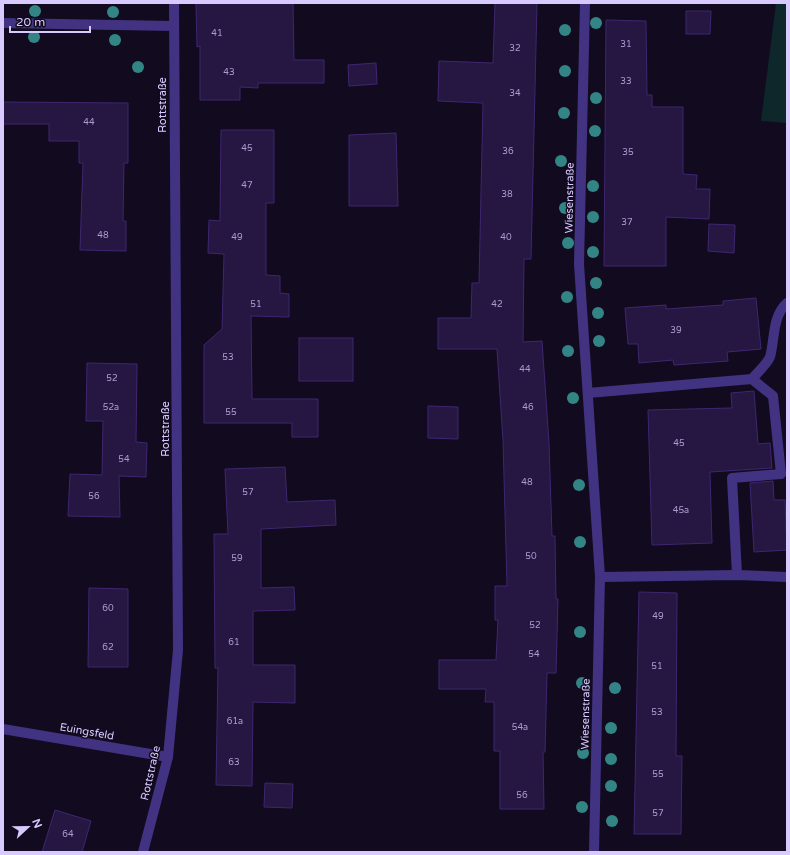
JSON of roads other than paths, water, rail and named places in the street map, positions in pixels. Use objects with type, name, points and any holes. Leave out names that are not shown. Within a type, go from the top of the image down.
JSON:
[{"type":"street","name":"Rottstraße","points":[[143,852],[168,757],[178,650],[174,3]]},
{"type":"street","name":"Wiesenstraße","points":[[585,3],[579,264],[600,577],[594,852]]},
{"type":"street","points":[[3,23],[174,26]]},
{"type":"street","points":[[752,379],[770,358],[772,335],[780,314],[787,303]]},
{"type":"street","points":[[588,393],[752,379],[773,396],[782,441],[781,474],[732,478],[737,575]]},
{"type":"street","points":[[600,577],[737,575],[787,577]]},
{"type":"street","name":"Euingsfeld","points":[[3,729],[168,757]]}]
